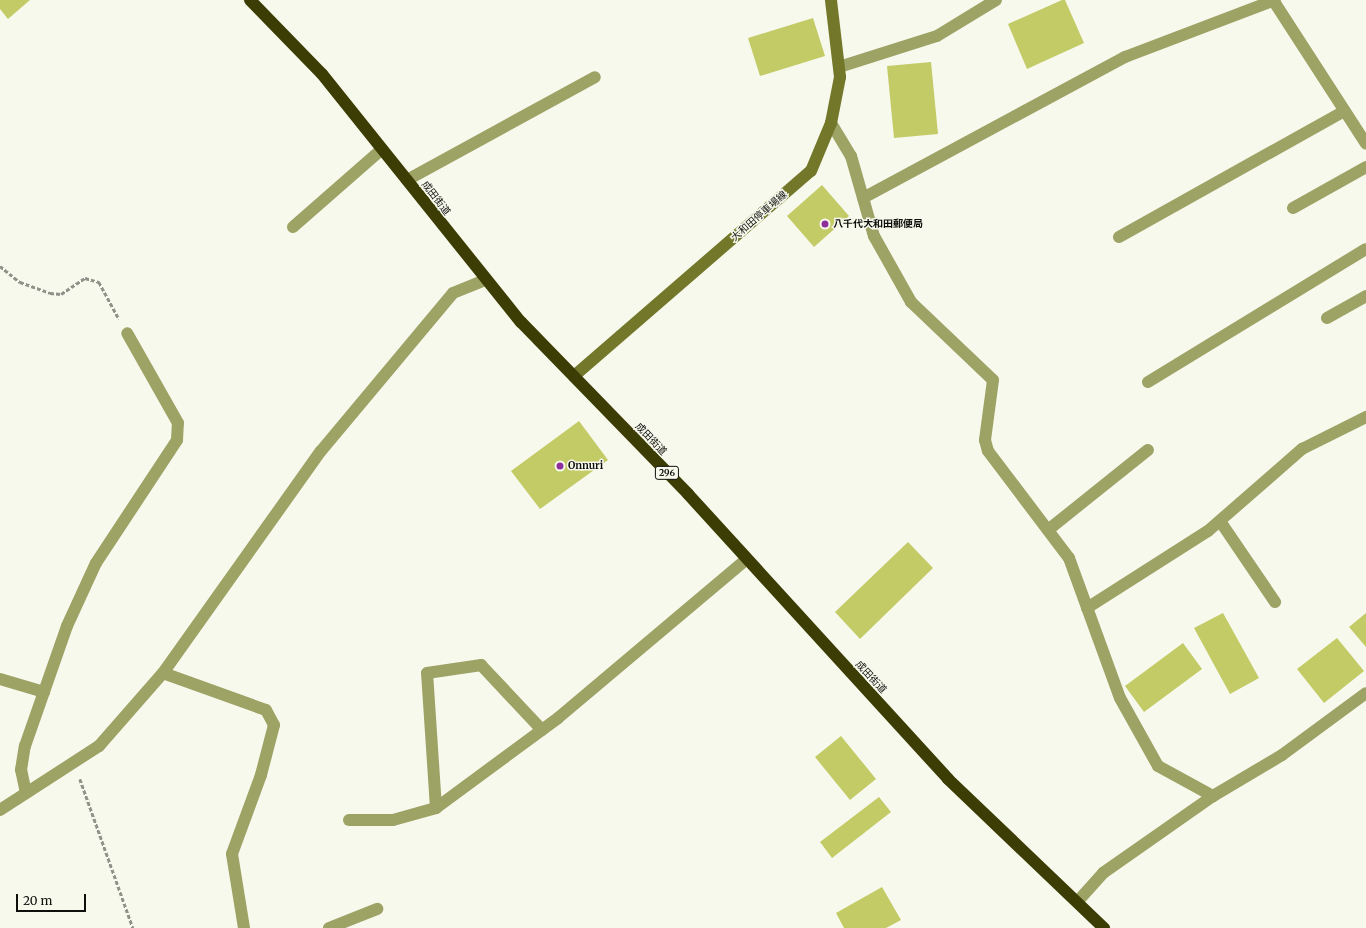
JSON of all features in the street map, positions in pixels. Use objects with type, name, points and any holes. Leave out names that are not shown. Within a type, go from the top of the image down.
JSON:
[{"type":"highway","name":"成田街道","points":[[250,0],[322,74],[485,280],[747,559],[948,778],[1078,901],[1104,928]]},
{"type":"main road","name":"大和田停車場線","points":[[574,376],[811,171],[831,123],[840,77],[831,0]]},
{"type":"street","points":[[838,67],[937,36],[996,0]]},
{"type":"street","points":[[863,198],[1125,57],[1273,0],[1344,111],[1362,128],[1366,144]]},
{"type":"street","points":[[407,180],[595,77]]},
{"type":"street","points":[[1119,237],[1344,111]]},
{"type":"street","points":[[831,123],[851,156],[874,236],[911,302],[993,380],[985,440],[988,452],[1069,558],[1120,698],[1158,766],[1213,796]]},
{"type":"street","points":[[293,227],[382,149]]},
{"type":"street","points":[[1293,208],[1366,167]]},
{"type":"street","points":[[1148,382],[1366,249]]},
{"type":"street","points":[[0,810],[99,746],[163,673],[321,451],[453,293],[485,280]]},
{"type":"street","points":[[1327,318],[1366,296]]},
{"type":"street","points":[[26,793],[22,770],[25,746],[67,626],[96,563],[177,440],[178,423],[127,333]]},
{"type":"street","points":[[1087,608],[1220,521],[1302,449],[1366,417]]},
{"type":"street","points":[[1048,530],[1148,450]]},
{"type":"street","points":[[1220,521],[1275,602]]},
{"type":"street","points":[[349,820],[393,820],[436,808],[542,730],[747,559]]},
{"type":"street","points":[[436,808],[427,673],[481,665],[542,730]]},
{"type":"street","points":[[163,673],[266,710],[274,725],[261,775],[232,854],[244,928]]},
{"type":"street","points":[[0,679],[44,692]]},
{"type":"street","points":[[1078,901],[1103,873],[1213,796],[1282,755],[1366,693]]},
{"type":"street","points":[[329,928],[377,909]]},
{"type":"path","points":[[0,266],[20,282],[50,293],[61,294],[85,278],[99,282],[127,333]]},
{"type":"path","points":[[74,762],[132,928]]},
{"type":"building","points":[[0,0],[30,0],[8,19],[0,9]]},
{"type":"building","points":[[1065,0],[1084,43],[1027,69],[1008,24]]},
{"type":"building","points":[[813,18],[825,56],[760,76],[748,38]]},
{"type":"building","points":[[931,62],[938,134],[894,138],[887,66]]},
{"type":"building","points":[[822,185],[849,216],[814,247],[787,216]]},
{"type":"building","name":"Onnuri","points":[[579,421],[608,460],[540,509],[511,471]]},
{"type":"building","points":[[908,542],[933,568],[860,639],[835,612]]},
{"type":"building","points":[[1223,613],[1259,678],[1230,694],[1194,628]]},
{"type":"building","points":[[1366,613],[1366,647],[1349,627]]},
{"type":"building","points":[[1337,638],[1364,671],[1324,703],[1297,669]]},
{"type":"building","points":[[1183,643],[1202,669],[1144,712],[1125,686]]},
{"type":"building","points":[[841,736],[876,779],[850,800],[815,757]]},
{"type":"building","points":[[879,797],[891,812],[832,858],[820,842]]},
{"type":"building","points":[[882,887],[901,920],[886,928],[844,928],[836,913]]},
{"type":"place","name":"八千代大和田郵便局","points":[[825,224]]},
{"type":"place","name":"Onnuri","points":[[560,466]]}]
